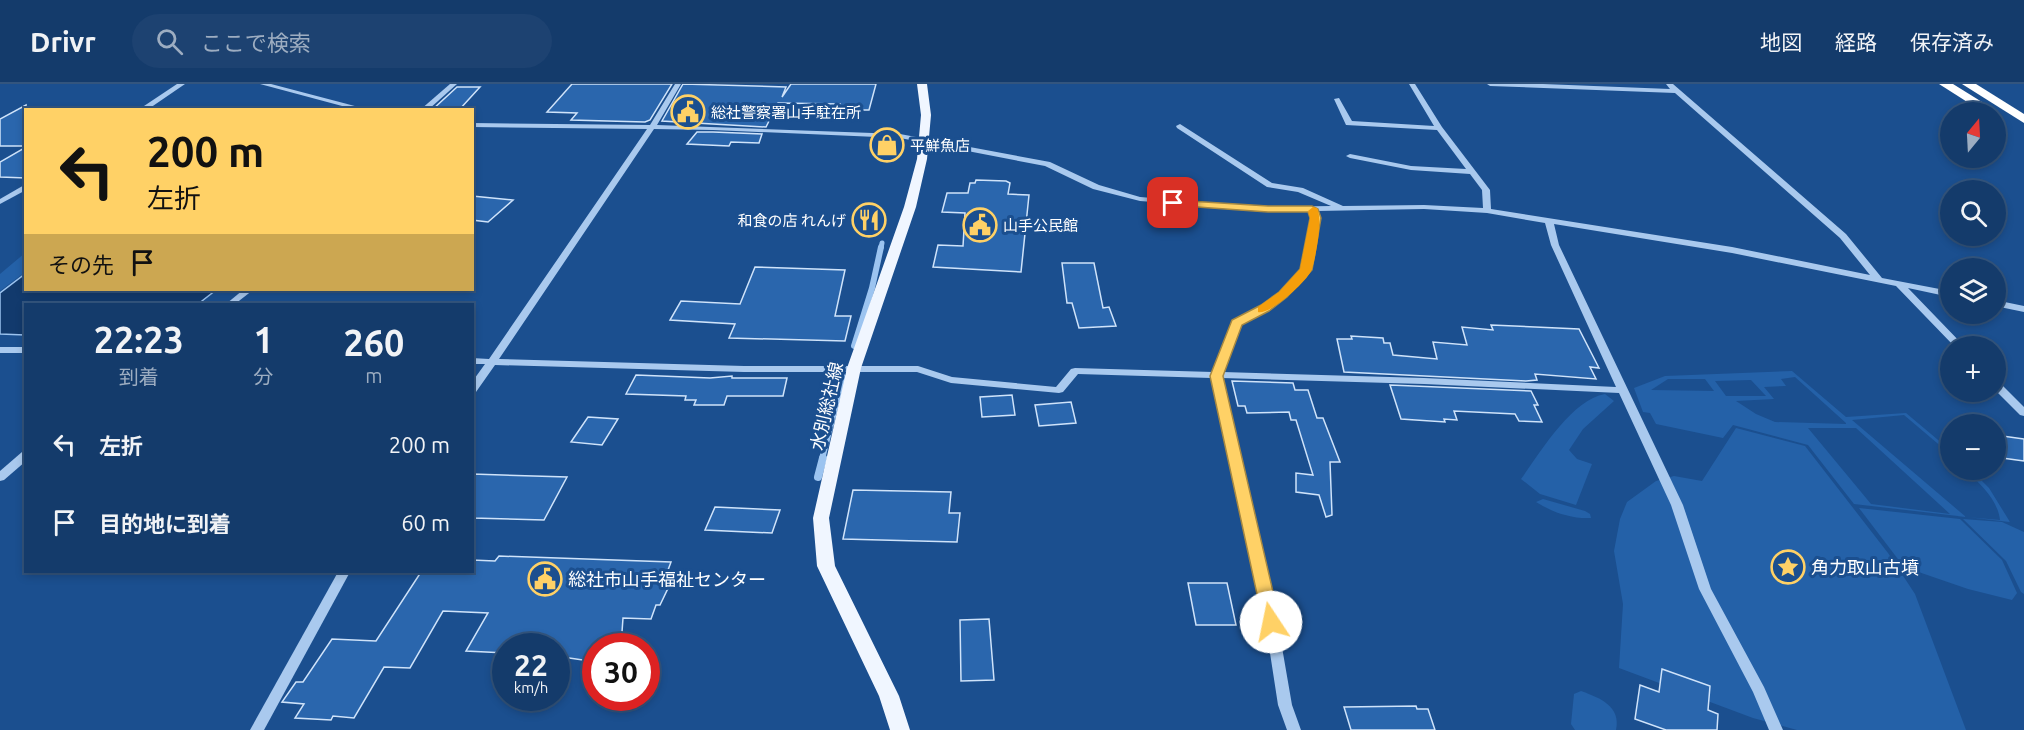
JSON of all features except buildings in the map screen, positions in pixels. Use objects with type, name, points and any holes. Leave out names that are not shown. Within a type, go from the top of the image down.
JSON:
[{"type":"highway","points":[[1945,84],[1975,102]]},
{"type":"highway","points":[[1968,84],[2024,119]]},
{"type":"highway","points":[[2006,121],[2024,133]]},
{"type":"main road","name":"水別総社線","points":[[900,730],[889,696],[826,566],[820,518],[854,368],[910,207],[922,159],[926,100],[922,84]]},
{"type":"street","points":[[144,108],[182,84]]},
{"type":"street","points":[[263,84],[359,108]]},
{"type":"street","points":[[425,108],[454,84]]},
{"type":"street","points":[[474,387],[589,222],[678,84]]},
{"type":"street","points":[[1412,84],[1439,128],[1485,190],[1487,212]]},
{"type":"street","points":[[1490,84],[1676,91]]},
{"type":"street","points":[[1669,84],[1843,236],[1879,280]]},
{"type":"street","points":[[1337,99],[1348,123],[1439,128]]},
{"type":"street","points":[[474,124],[847,132],[924,140],[1047,164],[1096,187],[1140,199],[1208,206],[1312,209],[1396,207],[1487,212],[1732,250],[1940,292]]},
{"type":"street","points":[[1180,126],[1270,185],[1312,194],[1342,207]]},
{"type":"street","points":[[1350,156],[1411,168],[1473,172]]},
{"type":"street","points":[[0,202],[24,187]]},
{"type":"street","points":[[1294,730],[1285,705],[1268,601],[1216,376],[1237,323],[1265,308],[1283,294],[1306,270],[1315,218],[1312,209]]},
{"type":"street","points":[[1549,221],[1555,245],[1677,505],[1705,589],[1759,691],[1776,730]]},
{"type":"street","points":[[1899,284],[1949,336]]},
{"type":"street","points":[[231,303],[247,291]]},
{"type":"street","points":[[2006,305],[2024,309]]},
{"type":"street","points":[[0,350],[24,350]]},
{"type":"street","points":[[474,361],[744,369],[918,369],[951,380],[1059,390],[1075,371],[1424,381],[1622,390]]},
{"type":"street","points":[[2006,395],[2024,413]]},
{"type":"street","points":[[0,477],[24,457]]},
{"type":"street","points":[[257,730],[343,573]]},
{"type":"shaded area","points":[[24,254],[24,273],[0,291],[0,274]]},
{"type":"shaded area","points":[[24,275],[24,291],[215,291],[199,303],[24,303],[24,335],[0,334],[0,293]]},
{"type":"shaded area","points":[[1792,371],[1846,417],[1906,413],[1940,442],[1940,446],[1904,415],[1852,420],[1966,517],[1854,504],[1808,445],[1733,425],[1723,438],[1656,424],[1650,413],[1643,412],[1634,388],[1665,376]],"holes":[[[1795,377],[1846,423],[1846,424],[1775,422],[1756,414],[1736,401],[1774,399],[1764,387],[1786,386],[1781,379]],[[1668,379],[1705,379],[1714,391],[1651,390]],[[1751,380],[1766,396],[1726,396],[1715,381]],[[1808,428],[1856,428],[1950,514],[1871,504]]]},
{"type":"shaded area","points":[[1605,394],[1614,401],[1583,429],[1569,450],[1577,459],[1592,464],[1576,505],[1540,494],[1521,479],[1568,417],[1592,398]]},
{"type":"shaded area","points":[[1736,428],[1805,446],[1888,553],[1915,594],[1966,730],[1797,730],[1753,718],[1619,668],[1623,604],[1614,551],[1620,519],[1627,502],[1656,481],[1674,476],[1702,481]]},
{"type":"shaded area","points":[[1975,480],[1981,480],[1989,488],[2010,522],[1969,517],[2000,520],[1992,499]]},
{"type":"shaded area","points":[[1543,499],[1585,511],[1590,514],[1591,518],[1562,514],[1536,502]]},
{"type":"shaded area","points":[[1859,508],[1960,519],[2002,560],[2017,593],[2012,600],[1968,589],[1904,567]]},
{"type":"shaded area","points":[[1963,519],[2002,522],[2024,532],[2024,594],[2006,561]]},
{"type":"shaded area","points":[[1581,691],[1608,704],[1615,715],[1616,730],[1575,730],[1571,724],[1574,694]]},
{"type":"waterway","points":[[881,248],[882,243]]},
{"type":"waterway","points":[[854,346],[872,288],[881,247]]},
{"type":"waterway","points":[[822,459],[843,377]]},
{"type":"waterway","points":[[818,477],[823,458]]},
{"type":"slow traffic","points":[[1262,309],[1283,294],[1306,270],[1315,218],[1313,211]]},
{"type":"place","name":"総社警察署山手駐在所","points":[[688,112]]},
{"type":"place","name":"平鮮魚店","points":[[887,145]]},
{"type":"place","name":"和食の店 れんげ","points":[[869,220]]},
{"type":"place","name":"山手公民館","points":[[980,225]]},
{"type":"place","name":"角力取山古墳","points":[[1788,567]]},
{"type":"place","name":"総社市山手福祉センター","points":[[545,579]]},
{"type":"route","points":[[1173,203],[1268,209],[1312,209],[1315,218],[1306,270],[1283,294],[1265,308],[1237,323],[1216,376],[1271,622]]}]
